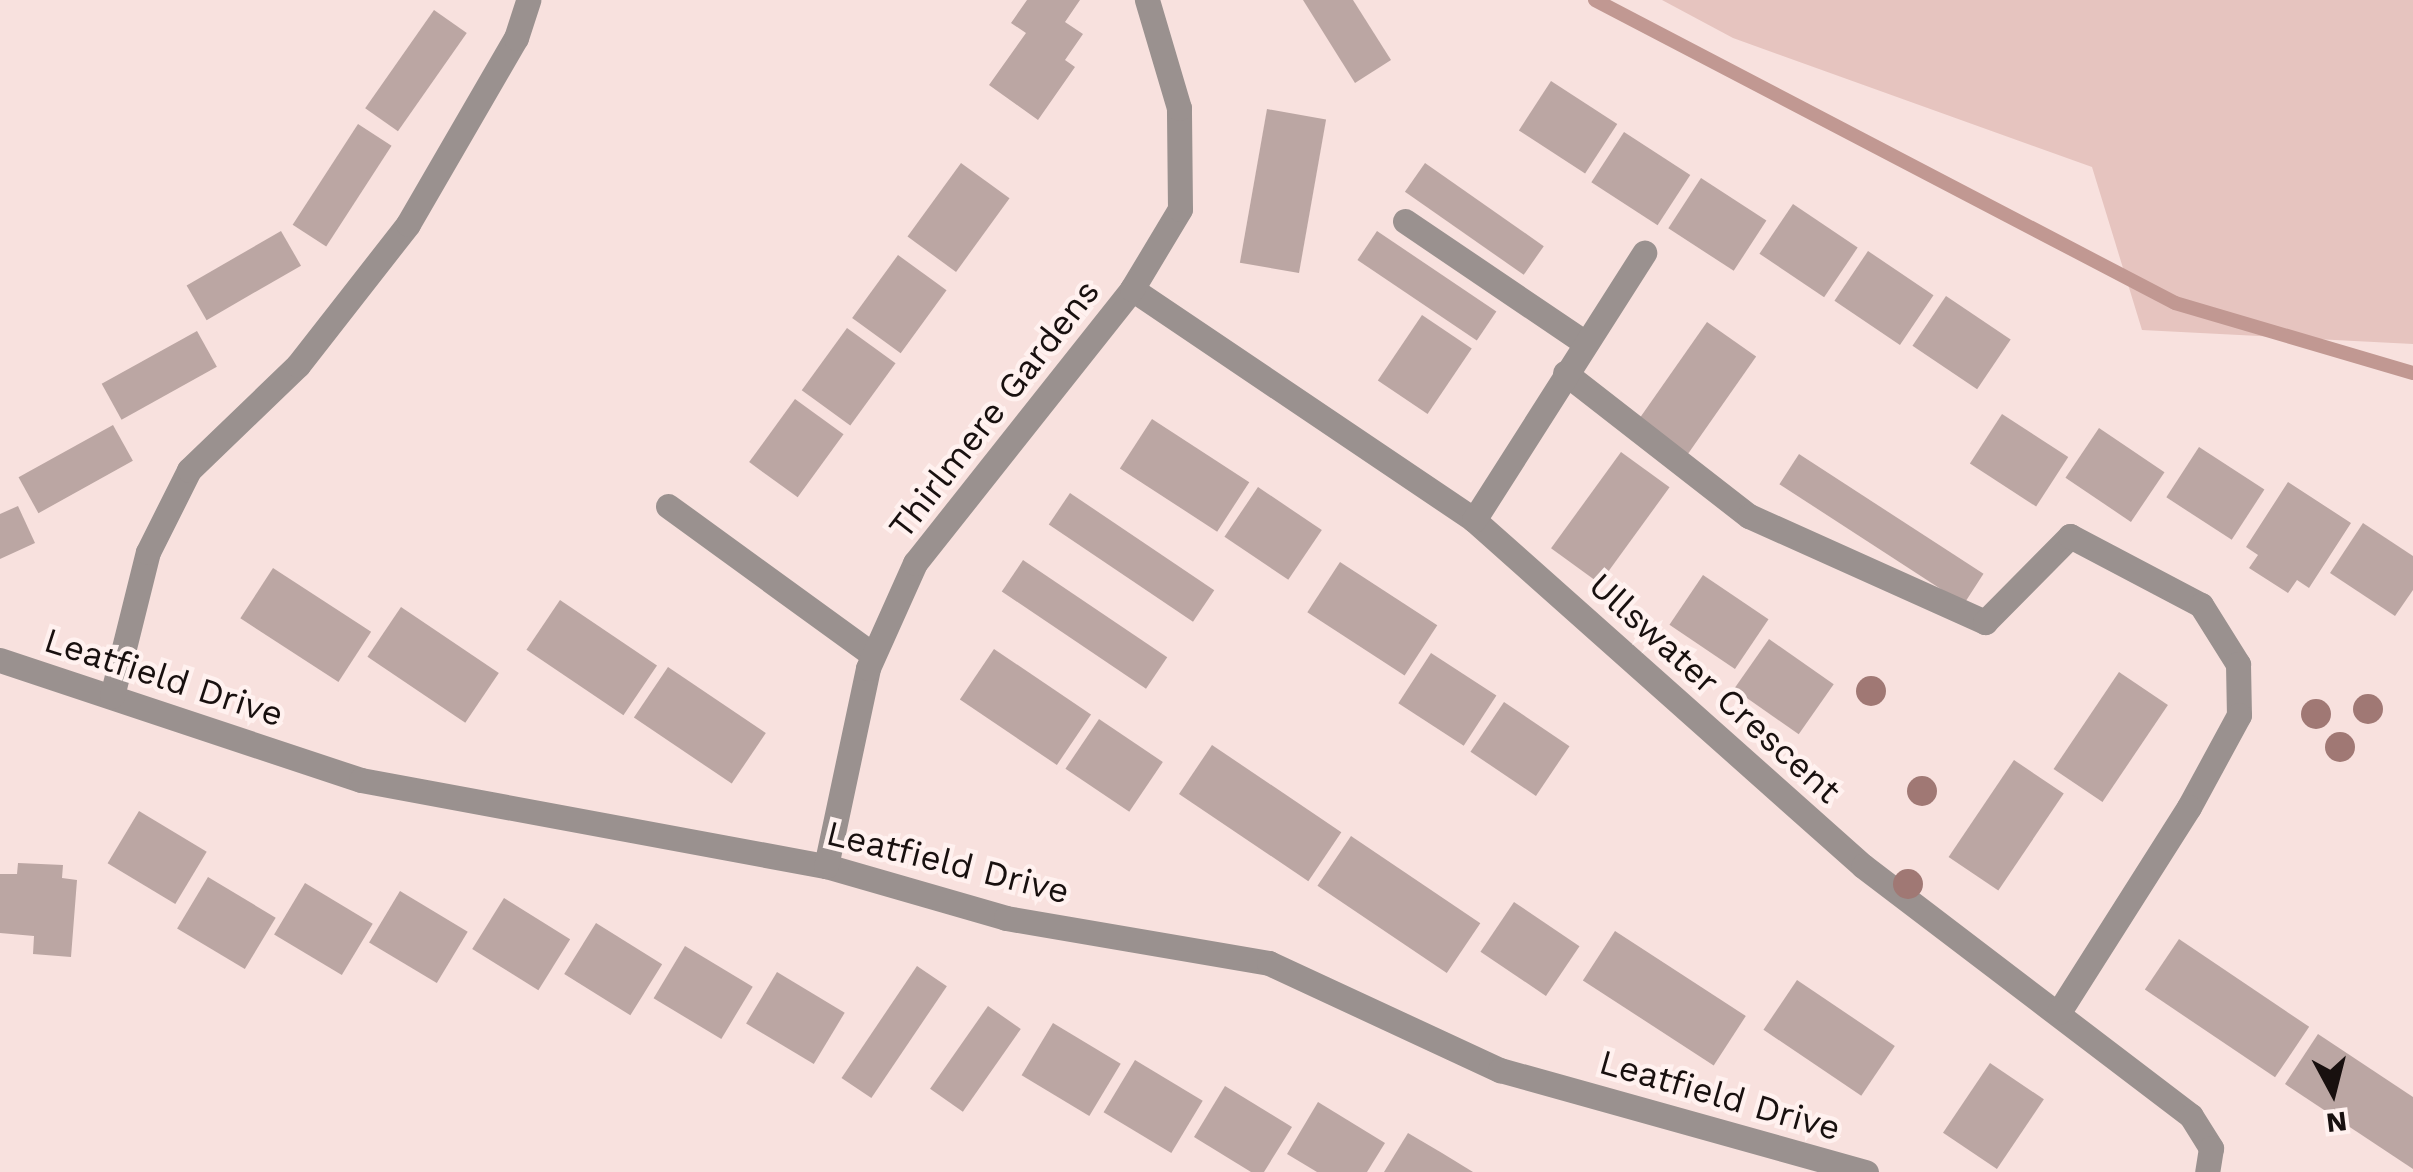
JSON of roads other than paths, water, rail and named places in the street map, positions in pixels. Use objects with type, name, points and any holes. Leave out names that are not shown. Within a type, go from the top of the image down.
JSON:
[{"type":"street","points":[[112,696],[148,552],[189,470],[298,365],[408,224],[516,38],[528,0]]},
{"type":"street","name":"Thirlmere Gardens","points":[[826,866],[874,655],[915,563],[1132,290],[1180,209],[1179,108],[1147,0]]},
{"type":"street","points":[[1405,221],[1585,343]]},
{"type":"street","points":[[1474,520],[1564,373],[1644,253]]},
{"type":"street","name":"Ullswater Crescent","points":[[1132,290],[1474,520],[1863,866],[2191,1116],[2210,1148],[2208,1172]]},
{"type":"street","points":[[1564,373],[1749,516],[1985,622],[2070,536],[2201,606],[2238,664],[2239,715],[2189,807],[2059,1012]]},
{"type":"street","points":[[668,506],[874,655]]},
{"type":"street","name":"Leatfield Drive","points":[[0,660],[361,780],[826,866],[1006,918],[1269,963],[1500,1070],[1866,1172]]},
{"type":"waterway","points":[[1595,0],[2175,303],[2413,373]]}]
